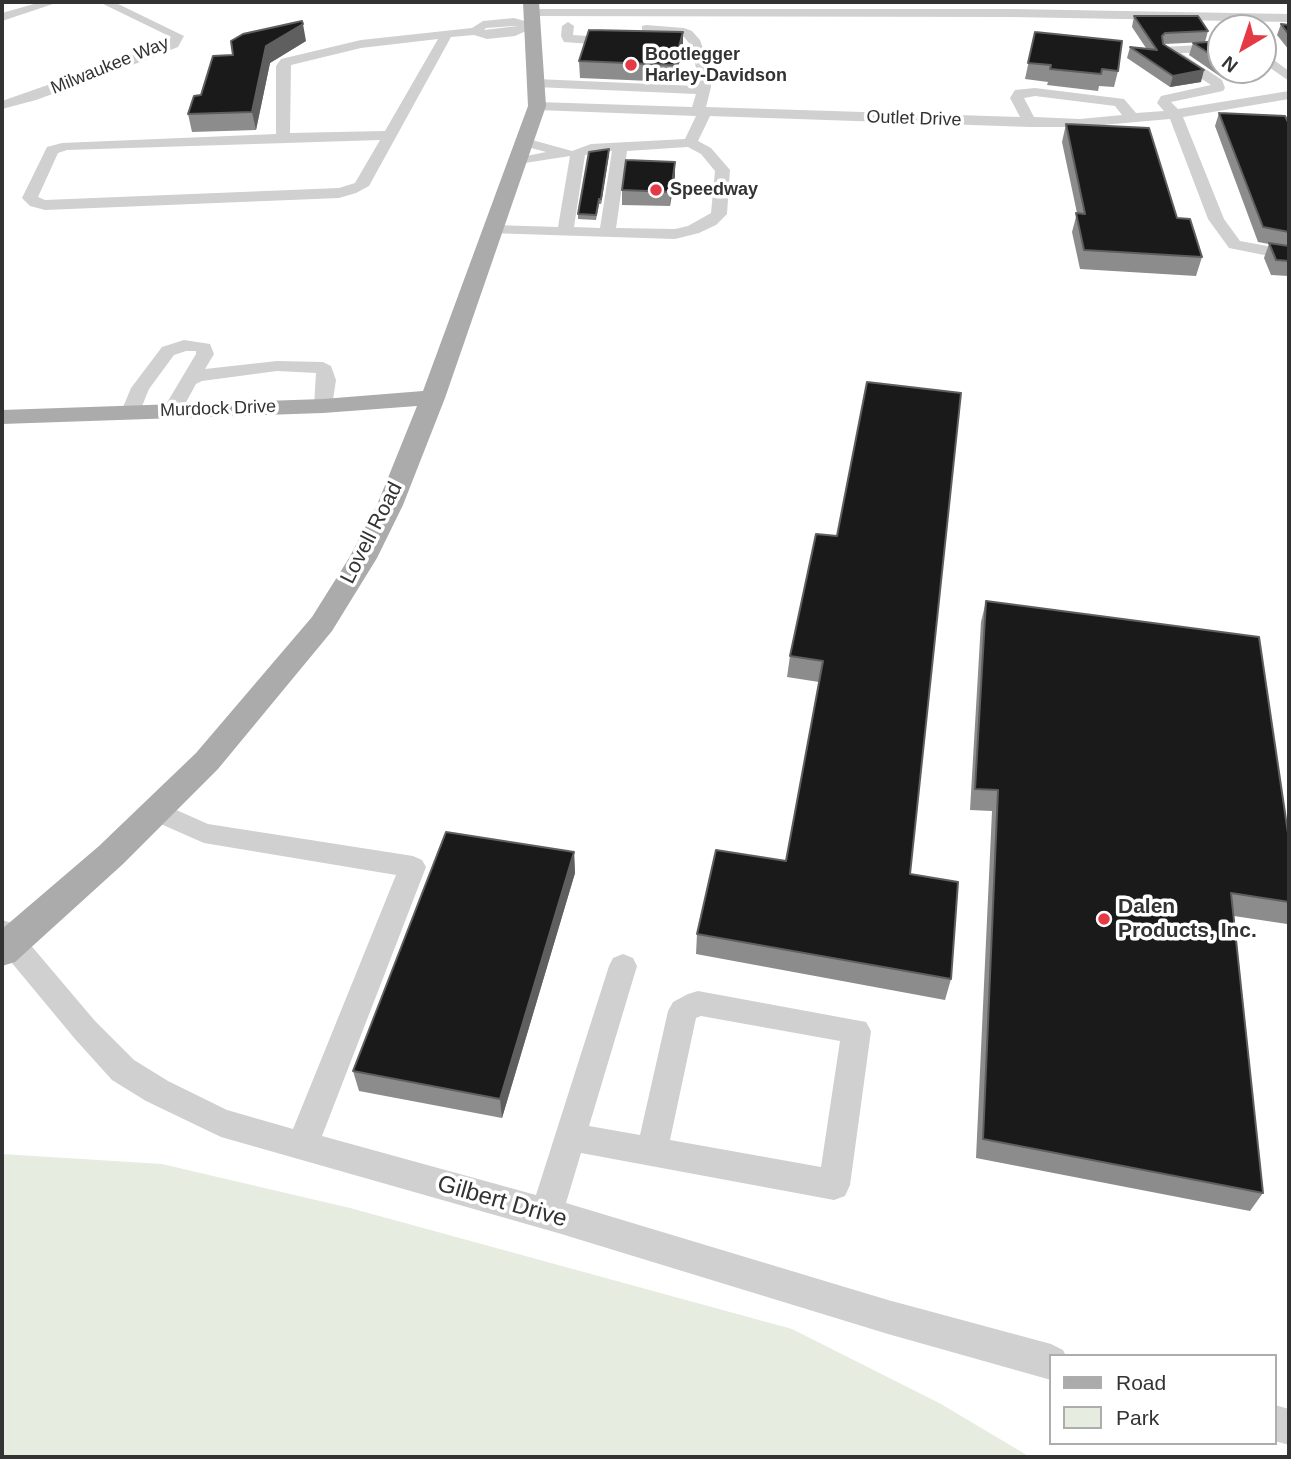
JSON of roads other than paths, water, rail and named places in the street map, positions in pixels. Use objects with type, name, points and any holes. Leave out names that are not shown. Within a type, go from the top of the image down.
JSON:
[{"type":"main road","name":"Lovell Road","points":[[5,942],[156,811],[207,761],[322,624],[363,558],[390,505],[433,398],[521,152],[537,94],[533,13]]},
{"type":"main road","name":"Murdock Drive","points":[[2,417],[323,406],[433,398]]},
{"type":"street","points":[[2,17],[53,2]]},
{"type":"street","name":"Milwaukee Way","points":[[2,104],[31,97],[138,58],[173,44],[178,36],[105,2]]},
{"type":"street","points":[[857,15],[867,2]]},
{"type":"street","points":[[283,138],[283,66],[286,62],[360,44],[475,31],[487,35],[515,32],[533,13],[857,15],[1011,7],[1036,3],[1109,8],[1113,15]]},
{"type":"street","points":[[1011,7],[1207,22]]},
{"type":"street","points":[[533,13],[568,26],[605,27]]},
{"type":"street","points":[[568,26],[567,36],[575,40],[695,43]]},
{"type":"street","points":[[630,28],[680,31],[688,34],[695,43],[704,71],[703,92],[701,112],[690,143]]},
{"type":"street","points":[[389,135],[67,146],[52,150],[30,198],[35,203],[45,205],[339,193],[361,186],[447,34]]},
{"type":"street","points":[[1207,48],[1167,50],[1207,76]]},
{"type":"street","points":[[1217,84],[1218,88],[1166,99],[1164,103],[1175,114],[1216,219],[1236,245],[1289,255]]},
{"type":"street","points":[[537,94],[703,92]]},
{"type":"street","points":[[1030,123],[1017,98],[1020,93],[1035,92],[1119,102],[1124,104],[1133,118]]},
{"type":"street","name":"Outlet Drive","points":[[537,94],[701,112],[1030,123],[1175,114],[1289,95]]},
{"type":"street","points":[[494,230],[675,234],[693,230],[719,214],[723,170],[706,151],[690,143],[591,148],[572,153],[521,152]]},
{"type":"street","points":[[607,232],[620,146]]},
{"type":"street","points":[[521,152],[572,153]]},
{"type":"street","points":[[565,231],[572,153]]},
{"type":"street","points":[[131,412],[140,388],[168,351],[184,345],[204,348],[205,354],[172,411]]},
{"type":"street","points":[[189,381],[209,373],[277,366],[317,366],[325,370],[327,380],[323,406]]},
{"type":"street","points":[[156,811],[204,833],[413,867],[302,1146]]},
{"type":"street","name":"Gilbert Drive","points":[[5,942],[123,1070],[157,1091],[221,1123],[546,1214],[888,1317],[1050,1362]]},
{"type":"street","points":[[546,1214],[624,966]]},
{"type":"street","points":[[570,1137],[652,1152],[834,1185],[856,1031],[698,1003],[683,1011],[652,1152]]},
{"type":"place","name":"Bootlegger Harley-Davidson","points":[[631,65]]},
{"type":"place","name":"Speedway","points":[[656,190]]},
{"type":"place","name":"Dalen Products, Inc.","points":[[1104,919]]}]
